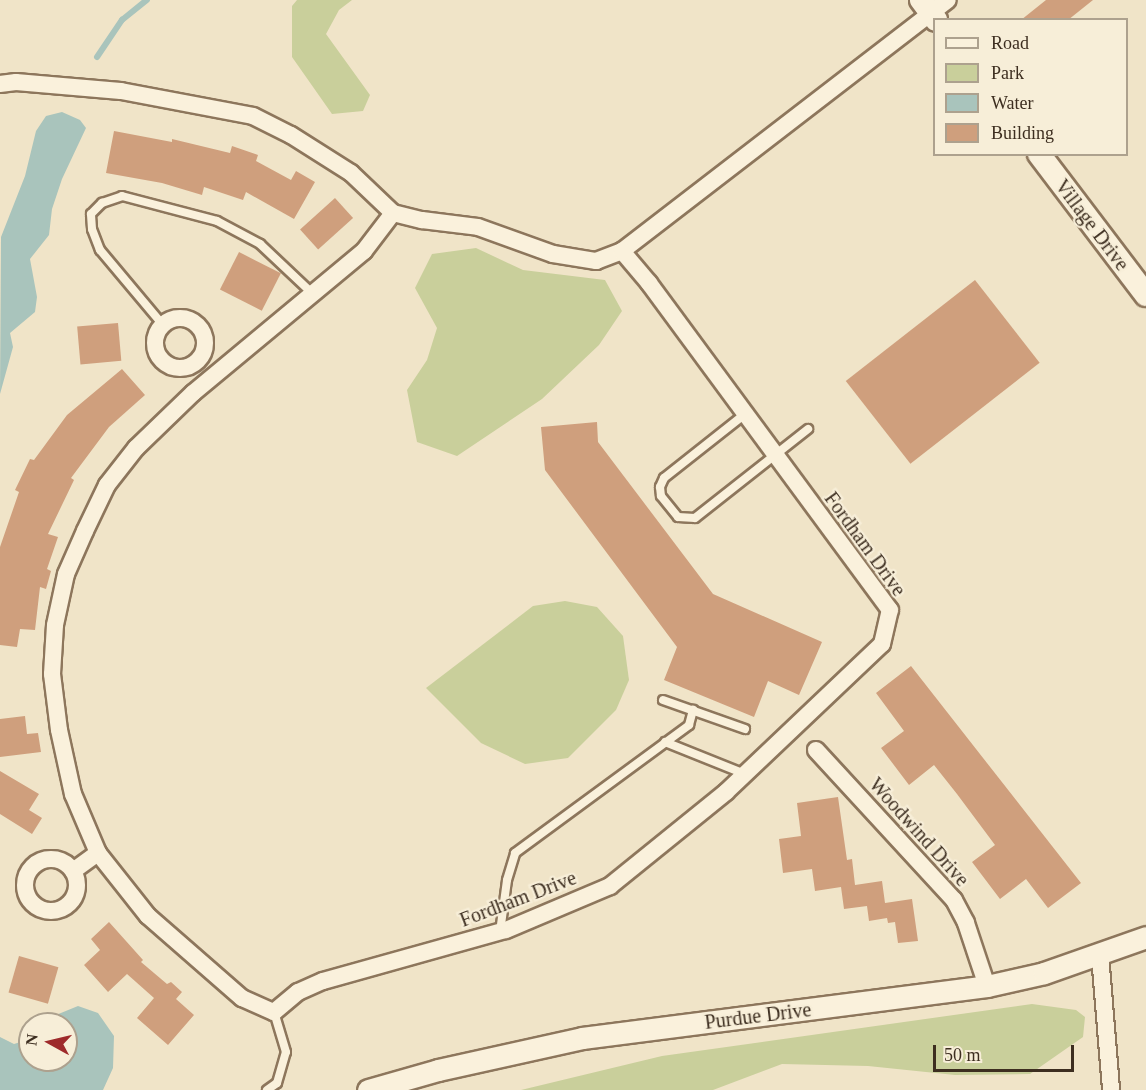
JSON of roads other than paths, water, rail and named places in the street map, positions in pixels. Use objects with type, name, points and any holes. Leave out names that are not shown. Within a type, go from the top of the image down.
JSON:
[{"type":"main road","name":"Village Drive","points":[[1041,156],[1146,295]]},
{"type":"street","points":[[0,84],[16,82],[121,91],[253,116],[291,135],[351,173],[393,213],[422,220],[478,227],[553,254],[596,261],[621,251],[934,8]]},
{"type":"street","points":[[274,1012],[242,998],[148,916],[98,853],[73,794],[60,730],[52,674],[55,625],[66,574],[107,485],[136,448],[209,379],[364,251],[393,213]]},
{"type":"street","name":"Fordham Drive","points":[[274,1012],[298,992],[323,981],[500,932],[610,886],[745,774],[882,644],[890,610],[649,283],[621,251]]},
{"type":"street","points":[[182,318],[198,325],[203,333],[204,349],[195,364],[177,369],[162,361],[155,349],[155,340],[163,325],[182,318]]},
{"type":"street","points":[[195,364],[209,379]]},
{"type":"street","name":"Woodwind Drive","points":[[816,750],[954,900],[966,923],[987,986]]},
{"type":"street","points":[[73,871],[98,853]]},
{"type":"street","name":"Purdue Drive","points":[[368,1090],[438,1070],[582,1038],[987,986],[1044,973],[1146,938]]},
{"type":"street","points":[[1100,955],[1111,1090]]},
{"type":"lane","points":[[163,325],[100,250],[92,229],[91,214],[102,202],[122,196],[217,221],[260,244],[313,294]]},
{"type":"lane","points":[[745,414],[664,478],[660,487],[661,496],[678,517],[695,518],[808,429]]},
{"type":"lane","points":[[663,700],[745,729]]},
{"type":"lane","points":[[500,932],[507,879],[515,853],[689,724],[693,710]]},
{"type":"lane","points":[[665,742],[745,774]]},
{"type":"lane","points":[[267,1090],[277,1083],[286,1052],[274,1012]]},
{"type":"water","points":[[62,112],[80,120],[86,128],[62,179],[52,209],[49,235],[30,259],[37,297],[35,312],[10,333],[13,347],[0,394],[1,237],[25,176],[36,131],[46,116]]},
{"type":"water","points":[[78,1006],[98,1013],[114,1036],[113,1068],[103,1090],[0,1090],[0,1037],[14,1044],[18,1043],[18,1072],[78,1072],[78,1012],[63,1012]]},
{"type":"waterway","points":[[97,57],[122,20],[147,0]]}]
